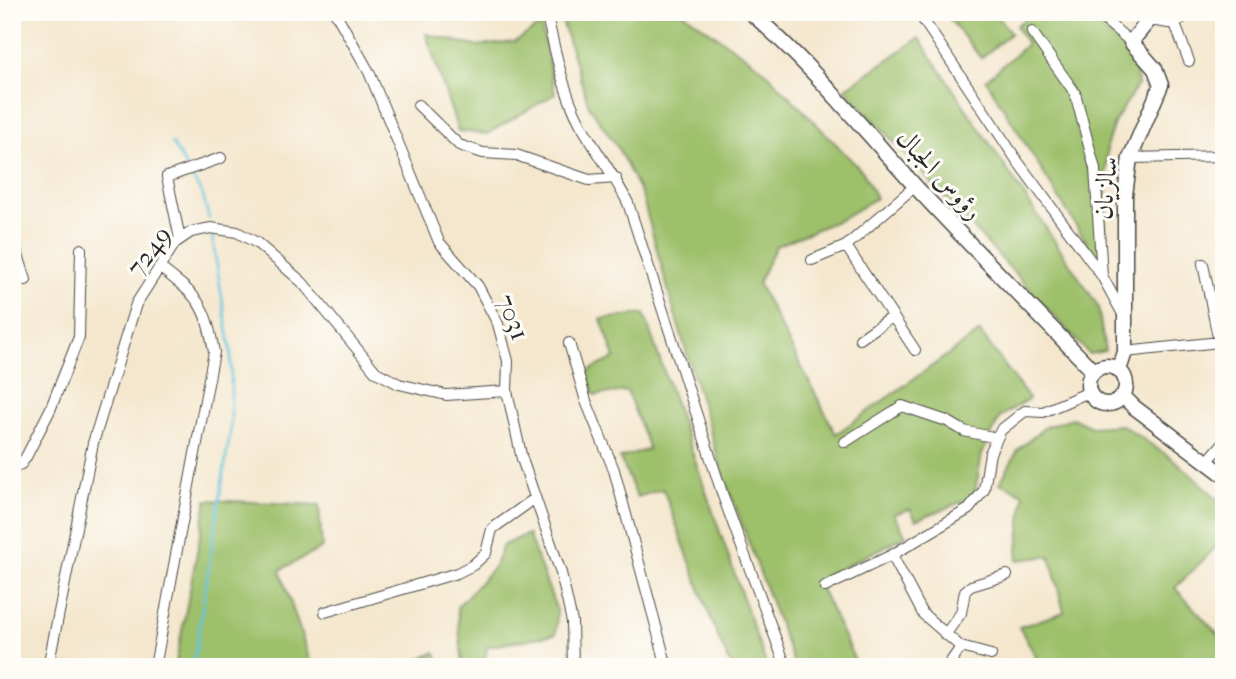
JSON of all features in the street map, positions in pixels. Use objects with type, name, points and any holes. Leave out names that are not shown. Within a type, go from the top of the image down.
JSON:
[{"type":"street","name":"7031","points":[[335,12],[369,72],[439,242],[478,286],[498,324],[508,361],[507,391],[522,458],[561,573],[572,622],[573,667]]},
{"type":"street","points":[[546,12],[566,91],[579,121],[616,178],[628,203],[723,496],[786,667]]},
{"type":"street","name":"رؤوس الجبال","points":[[750,12],[778,36],[915,186],[1093,371]]},
{"type":"street","points":[[918,12],[1018,162],[1102,276],[1124,317]]},
{"type":"street","points":[[1094,12],[1131,42],[1146,16],[1175,24]]},
{"type":"street","points":[[1175,24],[1189,12]]},
{"type":"street","points":[[1175,24],[1189,61]]},
{"type":"street","points":[[1032,32],[1074,93],[1095,169],[1102,276]]},
{"type":"street","name":"سالزيان","points":[[1125,352],[1125,195],[1130,158],[1161,85],[1155,69],[1131,42]]},
{"type":"street","points":[[418,105],[459,145],[483,153],[516,155],[589,180],[616,178]]},
{"type":"street","points":[[1130,158],[1224,156]]},
{"type":"street","points":[[180,239],[167,177],[221,158]]},
{"type":"street","points":[[812,260],[846,246],[915,186]]},
{"type":"street","name":"7249","points":[[48,667],[93,443],[136,304],[175,243],[191,232],[211,228],[237,232],[257,243],[302,282],[376,372],[400,384],[446,395],[507,391]]},
{"type":"street","points":[[12,236],[26,280]]},
{"type":"street","points":[[846,246],[915,350]]},
{"type":"street","points":[[12,468],[26,457],[50,410],[79,337],[81,249]]},
{"type":"street","points":[[1119,370],[1125,352],[1219,342],[1203,264]]},
{"type":"street","points":[[155,667],[214,352],[207,316],[191,291],[159,267]]},
{"type":"street","points":[[860,340],[892,316]]},
{"type":"street","points":[[569,343],[586,401],[614,470],[667,667]]},
{"type":"street","points":[[1106,365],[1119,370],[1126,382],[1123,396],[1112,404],[1105,404],[1093,398],[1089,392],[1088,381],[1093,371],[1106,365]]},
{"type":"street","points":[[825,587],[892,555],[969,509],[984,490],[990,453],[1001,430],[1026,411],[1043,412],[1089,392]]},
{"type":"street","points":[[1123,396],[1224,475]]},
{"type":"street","points":[[845,442],[902,405],[947,421],[964,431],[997,438]]},
{"type":"street","points":[[1207,463],[1224,442]]},
{"type":"street","points":[[325,612],[457,573],[472,565],[486,553],[492,529],[534,499]]},
{"type":"street","points":[[892,555],[923,614],[961,647],[991,656]]},
{"type":"street","points":[[945,635],[961,613],[965,591],[971,586],[1007,575]]},
{"type":"street","points":[[947,667],[961,647]]},
{"type":"green space","points":[[559,12],[682,12],[762,68],[863,172],[876,198],[841,219],[776,246],[758,283],[836,434],[980,332],[1029,399],[1000,417],[982,454],[974,497],[916,520],[910,509],[894,514],[906,536],[817,580],[858,667],[795,667],[721,468],[642,196],[618,148],[589,106]]},
{"type":"green space","points":[[944,12],[994,12],[1011,33],[981,58]]},
{"type":"green space","points":[[1033,12],[1086,12],[1127,50],[1135,65],[1138,84],[1114,123],[1107,144],[1104,271],[986,80],[1027,44],[1016,26]]},
{"type":"green space","points":[[541,25],[555,94],[487,134],[458,131],[426,34],[476,46],[514,42]]},
{"type":"green space","points":[[919,38],[1098,306],[1105,351],[1089,354],[845,89]]},
{"type":"green space","points":[[644,314],[767,667],[732,667],[717,635],[663,489],[637,497],[620,458],[649,449],[627,391],[595,395],[586,372],[615,358],[601,319]]},
{"type":"green space","points":[[1072,418],[1091,427],[1122,425],[1177,462],[1224,505],[1224,539],[1175,588],[1224,641],[1224,667],[1042,667],[1019,627],[1064,612],[1050,556],[1017,560],[1024,494],[1000,483],[1018,450],[1045,427]]},
{"type":"green space","points":[[207,500],[319,505],[322,548],[280,570],[312,667],[175,667]]},
{"type":"green space","points":[[528,534],[557,611],[556,634],[487,647],[484,667],[463,667],[457,607],[495,566],[503,545]]},
{"type":"green space","points":[[435,652],[442,667],[405,667]]},
{"type":"waterway","points":[[172,143],[186,167]]},
{"type":"waterway","points":[[190,173],[203,196],[209,219]]},
{"type":"waterway","points":[[193,667],[231,427],[231,352],[212,236]]}]
